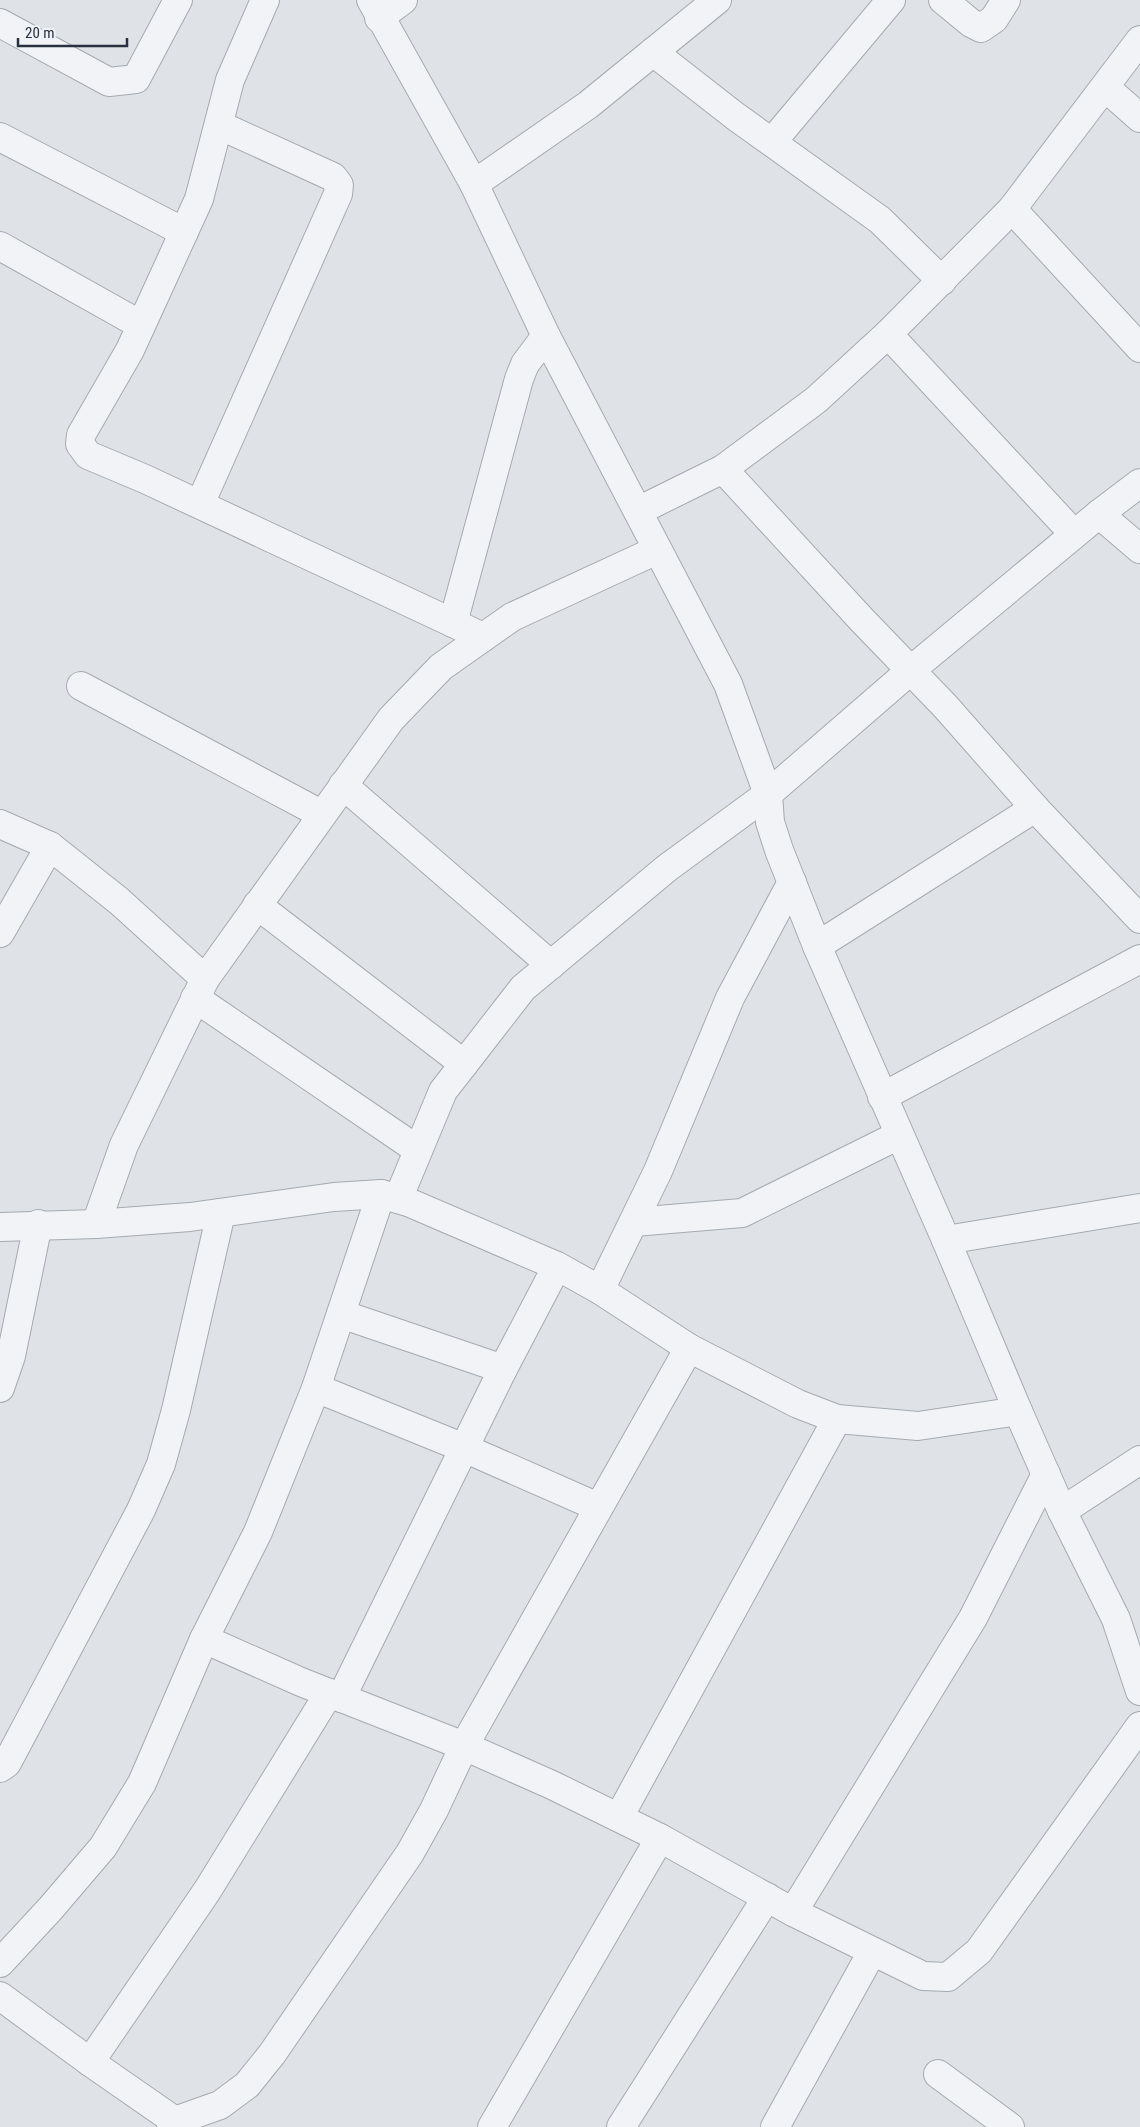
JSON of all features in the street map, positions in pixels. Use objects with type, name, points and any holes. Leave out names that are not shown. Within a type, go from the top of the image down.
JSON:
[{"type":"street","points":[[0,23],[109,82],[136,78],[178,0]]},
{"type":"street","points":[[265,0],[230,80],[199,199],[130,350],[81,435],[80,444],[88,454],[200,504],[484,637]]},
{"type":"street","points":[[403,0],[375,9],[474,184],[546,336],[728,684],[768,794],[770,822],[817,946],[1062,1511],[1135,1656],[1140,1691]]},
{"type":"street","points":[[474,184],[588,105],[717,0]]},
{"type":"street","points":[[772,142],[891,0]]},
{"type":"street","points":[[943,0],[971,23],[981,28],[994,18],[1006,0]]},
{"type":"street","points":[[638,511],[723,469],[816,400],[888,334],[1012,209],[1106,88],[1140,40]]},
{"type":"street","points":[[653,52],[772,142],[880,220],[942,281]]},
{"type":"street","points":[[1106,88],[1140,118]]},
{"type":"street","points":[[200,504],[338,194],[339,185],[333,177],[219,125]]},
{"type":"street","points":[[0,136],[184,232]]},
{"type":"street","points":[[1012,209],[1140,348]]},
{"type":"street","points":[[0,246],[141,326]]},
{"type":"street","points":[[888,334],[1074,534]]},
{"type":"street","points":[[453,623],[519,379],[525,364],[546,336]]},
{"type":"street","points":[[723,469],[911,671],[1035,808],[1140,919]]},
{"type":"street","points":[[0,1963],[51,1908],[103,1846],[142,1783],[204,1639],[258,1532],[316,1388],[341,1314],[390,1196],[418,1150],[444,1091],[464,1064],[523,988],[667,868],[768,794],[1074,534],[1140,483]]},
{"type":"street","points":[[1099,514],[1140,549]]},
{"type":"street","points":[[96,1224],[124,1145],[200,988],[321,814],[391,719],[442,667],[512,617],[657,550]]},
{"type":"street","points":[[81,686],[321,814]]},
{"type":"street","points":[[343,785],[551,965]]},
{"type":"street","points":[[817,946],[1035,808]]},
{"type":"street","points":[[0,824],[50,846],[119,902],[200,988],[418,1150]]},
{"type":"street","points":[[0,933],[50,846]]},
{"type":"street","points":[[600,1290],[658,1171],[730,998],[792,882]]},
{"type":"street","points":[[257,905],[464,1064]]},
{"type":"street","points":[[882,1097],[1140,959]]},
{"type":"street","points":[[634,1222],[742,1213],[899,1135]]},
{"type":"street","points":[[0,1227],[38,1224],[96,1224],[221,1212],[334,1197],[390,1196],[558,1266],[600,1290],[689,1348],[798,1404],[837,1419],[918,1426],[1018,1412]]},
{"type":"street","points":[[946,1240],[1140,1208]]},
{"type":"street","points":[[0,1768],[7,1762],[141,1510],[161,1464],[176,1410],[221,1212]]},
{"type":"street","points":[[0,1388],[11,1356],[38,1224]]},
{"type":"street","points":[[90,2062],[207,1891],[335,1696],[558,1266]]},
{"type":"street","points":[[341,1314],[503,1369]]},
{"type":"street","points":[[0,1996],[173,2124],[220,2106],[247,2085],[272,2054],[410,1853],[434,1810],[464,1746],[689,1348]]},
{"type":"street","points":[[316,1388],[464,1448],[598,1507]]},
{"type":"street","points":[[618,1817],[837,1419]]},
{"type":"street","points":[[1062,1511],[1140,1460]]},
{"type":"street","points":[[793,1912],[973,1618],[1046,1474]]},
{"type":"street","points":[[204,1639],[335,1696],[464,1746],[552,1785],[660,1838],[793,1912],[923,1976],[948,1976],[979,1951],[1140,1726]]},
{"type":"street","points":[[492,2127],[660,1838]]},
{"type":"street","points":[[621,2127],[767,1897]]},
{"type":"street","points":[[775,2127],[872,1952]]},
{"type":"street","points":[[938,2074],[1010,2127]]}]
